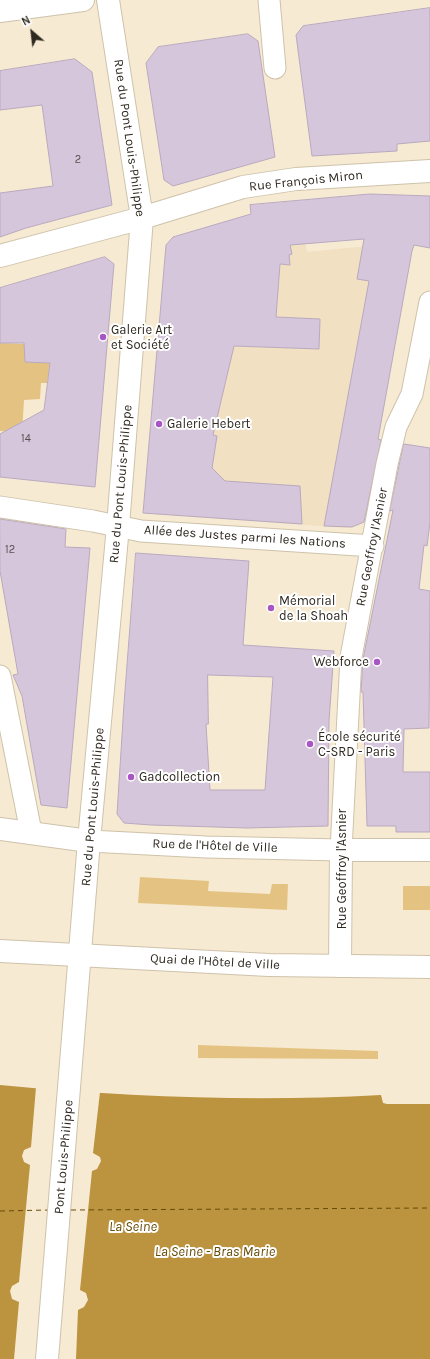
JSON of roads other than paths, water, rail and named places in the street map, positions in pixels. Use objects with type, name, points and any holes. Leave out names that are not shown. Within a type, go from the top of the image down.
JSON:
[{"type":"street","points":[[0,12],[83,0]]},
{"type":"street","points":[[269,0],[275,68]]},
{"type":"street","name":"Rue du Pont Louis-Philippe","points":[[80,956],[118,526],[142,218],[109,7]]},
{"type":"street","name":"Rue François Miron","points":[[0,256],[142,218],[243,187],[296,179],[430,171]]},
{"type":"street","name":"Rue Geoffroy l'Asnier","points":[[340,966],[341,850],[351,657],[396,427],[412,394],[430,302]]},
{"type":"street","name":"Allée des Justes parmi les Nations","points":[[0,507],[141,531],[373,546]]},
{"type":"street","points":[[0,676],[30,832]]},
{"type":"street","name":"Rue de l'Hôtel de Ville","points":[[0,829],[89,841],[206,847],[430,850]]},
{"type":"street","name":"Quai de l'Hôtel de Ville","points":[[0,952],[268,965],[430,967]]},
{"type":"street","name":"Pont Louis-Philippe","points":[[47,1359],[75,1035],[80,956]]},
{"type":"water","name":"La Seine","points":[[0,1085],[95,1093],[190,1097],[286,1098],[381,1095],[383,1103],[387,1104],[430,1104],[430,1359],[0,1359]]},
{"type":"place","name":"Galerie Art et Société","points":[[103,337]]},
{"type":"place","name":"Galerie Hebert","points":[[159,424]]},
{"type":"place","name":"Mémorial de la Shoah","points":[[271,608]]},
{"type":"place","name":"Webforce","points":[[377,662]]},
{"type":"place","name":"École sécurité C-SRD - Paris","points":[[310,744]]},
{"type":"place","name":"Gadcollection","points":[[131,777]]},
{"type":"water label","name":"La Seine - Bras Marie","points":[[215,1252]]}]
